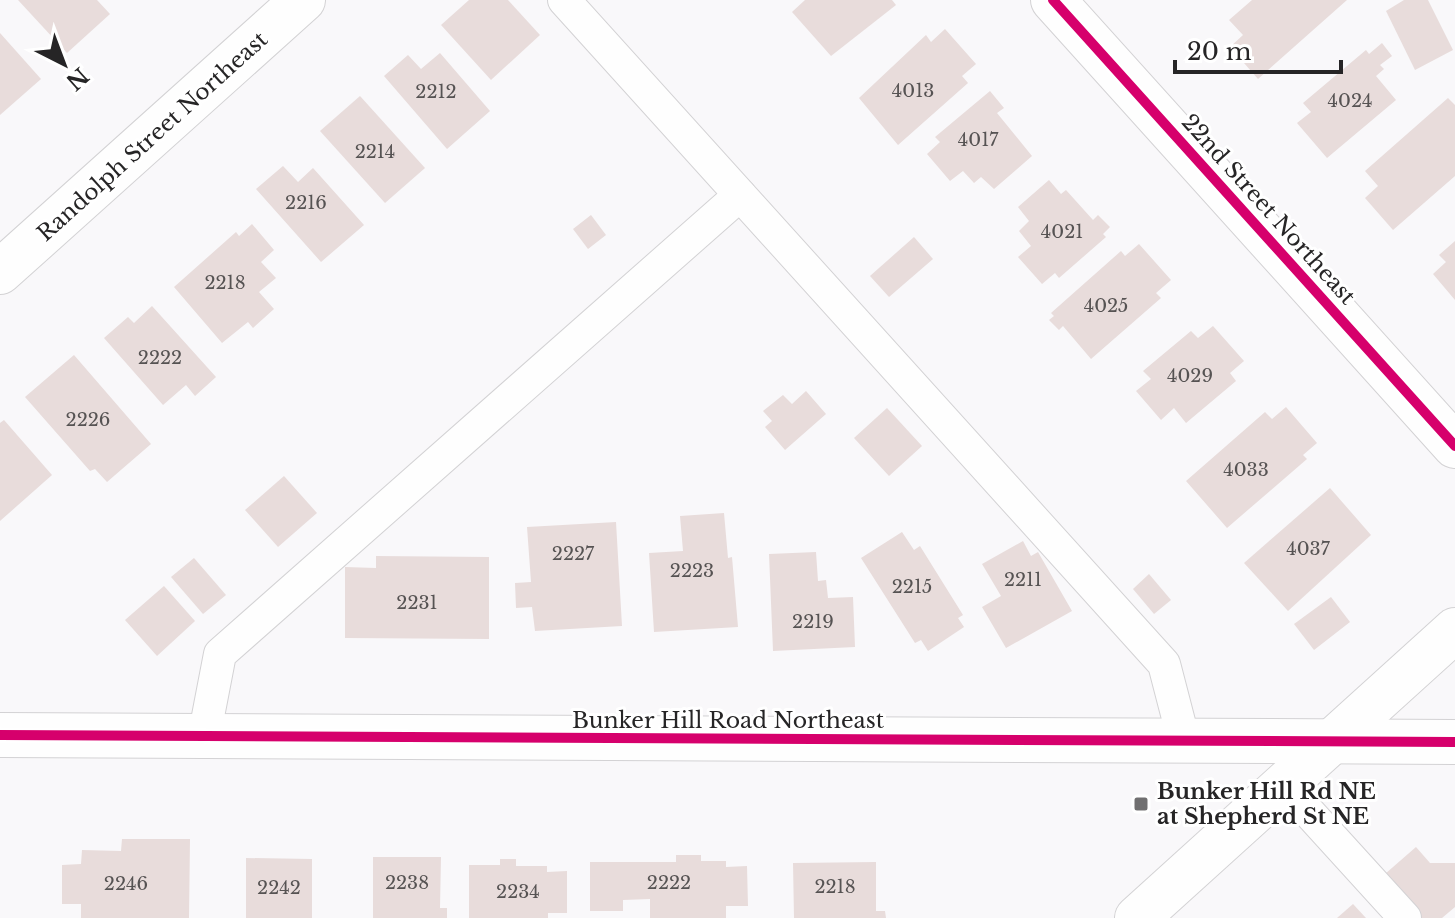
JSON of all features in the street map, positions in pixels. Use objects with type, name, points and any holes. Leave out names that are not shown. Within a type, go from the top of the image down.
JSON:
[{"type":"street","name":"Randolph Street Northeast","points":[[0,272],[303,0]]},
{"type":"street","name":"22nd Street Northeast","points":[[1053,0],[1455,446]]},
{"type":"street","points":[[1137,918],[1455,630]]},
{"type":"street","name":"Bunker Hill Road Northeast","points":[[0,735],[1455,742]]},
{"type":"lane","points":[[564,0],[1164,664],[1184,741]]},
{"type":"lane","points":[[204,737],[220,654],[740,195]]},
{"type":"lane","points":[[1284,785],[1405,918]]},
{"type":"building","points":[[18,0],[97,0],[110,14],[67,53]]},
{"type":"building","points":[[469,0],[508,0],[540,35],[491,80],[441,25]]},
{"type":"building","points":[[805,0],[892,0],[896,5],[831,56],[792,12]]},
{"type":"building","points":[[1252,0],[1347,0],[1258,79],[1230,47],[1243,35],[1229,20]]},
{"type":"building","points":[[1404,0],[1428,0],[1453,50],[1415,70],[1386,11]]},
{"type":"building","points":[[945,29],[976,64],[962,76],[968,83],[898,145],[859,98],[926,35],[931,42]]},
{"type":"building","points":[[0,33],[41,79],[0,115]]},
{"type":"building","points":[[1382,43],[1392,56],[1380,65],[1384,69],[1376,76],[1396,100],[1327,158],[1297,123],[1311,112],[1303,103],[1366,50],[1369,54]]},
{"type":"building","points":[[440,53],[490,111],[447,149],[384,76],[408,55],[421,69]]},
{"type":"building","points":[[990,91],[1004,108],[997,113],[1032,156],[994,189],[981,177],[974,183],[963,171],[950,181],[927,154],[940,142],[935,137]]},
{"type":"building","points":[[360,96],[425,168],[385,203],[320,131]]},
{"type":"building","points":[[1448,98],[1455,105],[1455,176],[1393,230],[1365,198],[1378,186],[1365,171]]},
{"type":"building","points":[[283,166],[298,182],[313,168],[364,225],[321,262],[256,189]]},
{"type":"building","points":[[1049,180],[1061,194],[1066,190],[1093,220],[1098,215],[1110,227],[1103,234],[1106,237],[1059,278],[1055,273],[1042,284],[1018,257],[1031,246],[1019,231],[1029,221],[1018,207]]},
{"type":"building","points":[[591,215],[606,235],[588,249],[573,229]]},
{"type":"building","points":[[252,224],[274,250],[261,262],[276,278],[259,292],[274,309],[253,328],[248,322],[222,343],[174,287],[236,232],[239,236]]},
{"type":"building","points":[[914,237],[933,259],[889,297],[870,276]]},
{"type":"building","points":[[1455,241],[1455,300],[1433,274],[1446,262],[1439,255]]},
{"type":"building","points":[[1139,244],[1171,280],[1156,293],[1161,298],[1091,359],[1063,326],[1059,330],[1049,320],[1054,316],[1051,313],[1121,251],[1125,256]]},
{"type":"building","points":[[152,306],[216,377],[195,396],[186,385],[163,405],[104,338],[128,317],[134,323]]},
{"type":"building","points":[[1213,326],[1244,361],[1230,373],[1236,381],[1186,423],[1174,408],[1161,420],[1136,391],[1151,379],[1143,371],[1191,331],[1198,338]]},
{"type":"building","points":[[74,355],[151,444],[107,482],[95,469],[90,471],[25,397]]},
{"type":"building","points":[[806,391],[826,414],[785,450],[765,427],[772,421],[763,411],[783,395],[792,404]]},
{"type":"building","points":[[1286,407],[1317,443],[1303,455],[1307,459],[1227,528],[1186,481],[1265,412],[1272,419]]},
{"type":"building","points":[[887,408],[922,446],[889,476],[854,438]]},
{"type":"building","points":[[4,420],[52,475],[0,521],[0,423]]},
{"type":"building","points":[[284,476],[317,513],[278,547],[245,510]]},
{"type":"building","points":[[1330,488],[1371,535],[1288,611],[1244,563]]},
{"type":"building","points":[[724,513],[728,558],[732,557],[738,627],[654,632],[649,553],[683,551],[680,516]]},
{"type":"building","points":[[616,522],[622,626],[535,631],[532,607],[516,608],[515,583],[531,582],[527,527]]},
{"type":"building","points":[[902,532],[914,550],[920,546],[963,615],[958,618],[964,627],[928,651],[921,640],[915,643],[861,558]]},
{"type":"building","points":[[1023,541],[1031,556],[1038,552],[1072,611],[1006,648],[982,607],[1001,596],[982,564]]},
{"type":"building","points":[[816,552],[818,581],[826,580],[828,598],[853,597],[855,647],[773,651],[769,554]]},
{"type":"building","points":[[376,556],[489,557],[489,639],[345,638],[345,567],[376,568]]},
{"type":"building","points":[[194,558],[226,595],[203,614],[171,577]]},
{"type":"building","points":[[1149,574],[1171,600],[1154,614],[1133,589]]},
{"type":"building","points":[[164,586],[195,621],[157,656],[125,620]]},
{"type":"building","points":[[1331,597],[1350,622],[1314,650],[1294,624]]},
{"type":"building","points":[[122,839],[190,839],[189,918],[81,918],[81,904],[62,904],[62,865],[81,864],[82,850],[121,851]]},
{"type":"building","points":[[1416,847],[1430,863],[1455,863],[1455,907],[1442,918],[1422,918],[1385,874]]},
{"type":"building","points":[[676,855],[701,855],[701,861],[726,861],[726,867],[747,866],[748,906],[726,906],[726,918],[650,918],[650,899],[623,900],[623,911],[590,911],[590,862],[676,862]]},
{"type":"building","points":[[373,857],[441,857],[440,908],[447,908],[447,918],[373,918]]},
{"type":"building","points":[[246,858],[312,859],[312,918],[246,918]]},
{"type":"building","points":[[500,859],[516,859],[516,866],[547,866],[547,872],[567,871],[567,913],[548,913],[548,918],[469,918],[469,865],[500,865]]},
{"type":"building","points":[[876,862],[876,911],[885,911],[886,918],[794,918],[793,863]]},
{"type":"building","points":[[1353,904],[1366,918],[1337,918]]},
{"type":"cycle path","points":[[1053,0],[1455,446]]},
{"type":"cycle path","points":[[0,735],[1455,742]]},
{"type":"place","name":"Bunker Hill Rd NE at Shepherd St NE","points":[[1141,804]]}]
